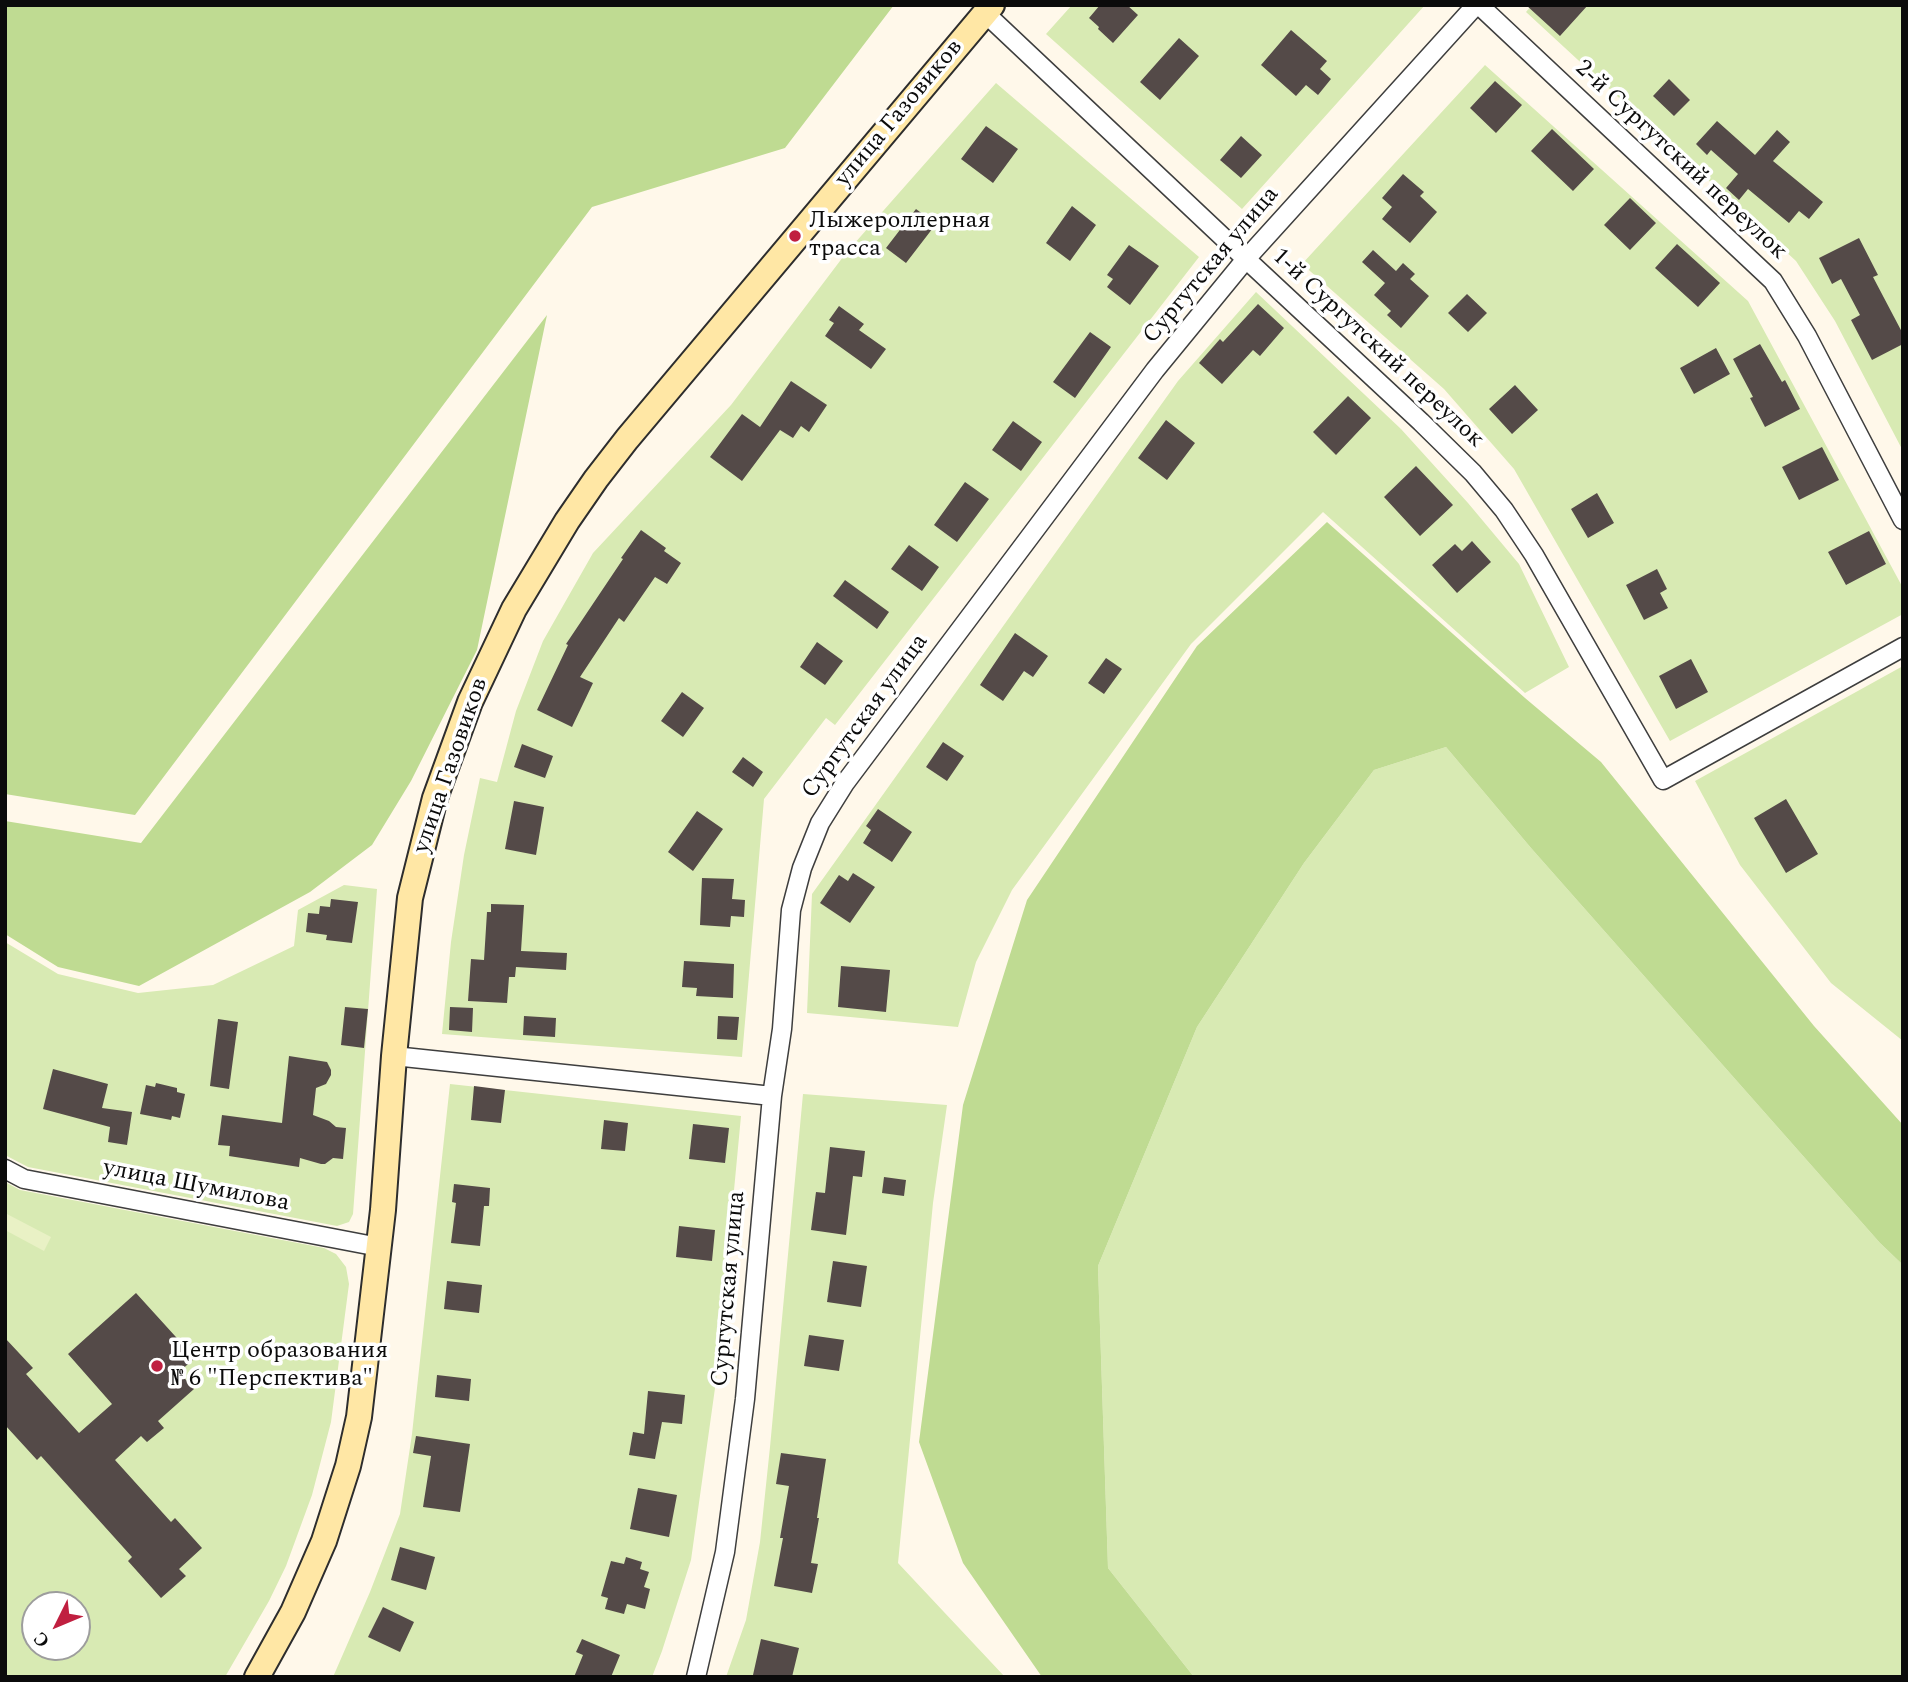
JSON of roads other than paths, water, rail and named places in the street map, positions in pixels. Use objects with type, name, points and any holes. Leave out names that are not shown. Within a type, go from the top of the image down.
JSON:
[{"type":"street","name":"Сургутская улица","points":[[696,1677],[725,1552],[745,1399],[772,1096],[782,1029],[792,910],[802,868],[820,823],[845,783],[1155,370],[1246,259],[1477,5]]},
{"type":"street","name":"2-й Сургутский переулок","points":[[1477,5],[1773,281],[1807,336],[1903,520]]},
{"type":"street","name":"1-й Сургутский переулок","points":[[989,9],[1246,259],[1472,473],[1504,510],[1534,555],[1663,780],[1903,646]]},
{"type":"street","name":"улица Газовиков","points":[[257,1677],[310,1577],[337,1503],[359,1417],[379,1247],[410,898],[421,848],[470,702],[514,609],[567,521],[627,439],[989,9]]},
{"type":"street","points":[[394,1056],[772,1096]]},
{"type":"street","name":"улица Шумилова","points":[[5,1169],[24,1179],[379,1247]]},
{"type":"place","name":"Лыжероллерная трасса","points":[[795,236]]},
{"type":"place","name":"Центр образования № 6 \"Перспектива\"","points":[[157,1366]]}]
